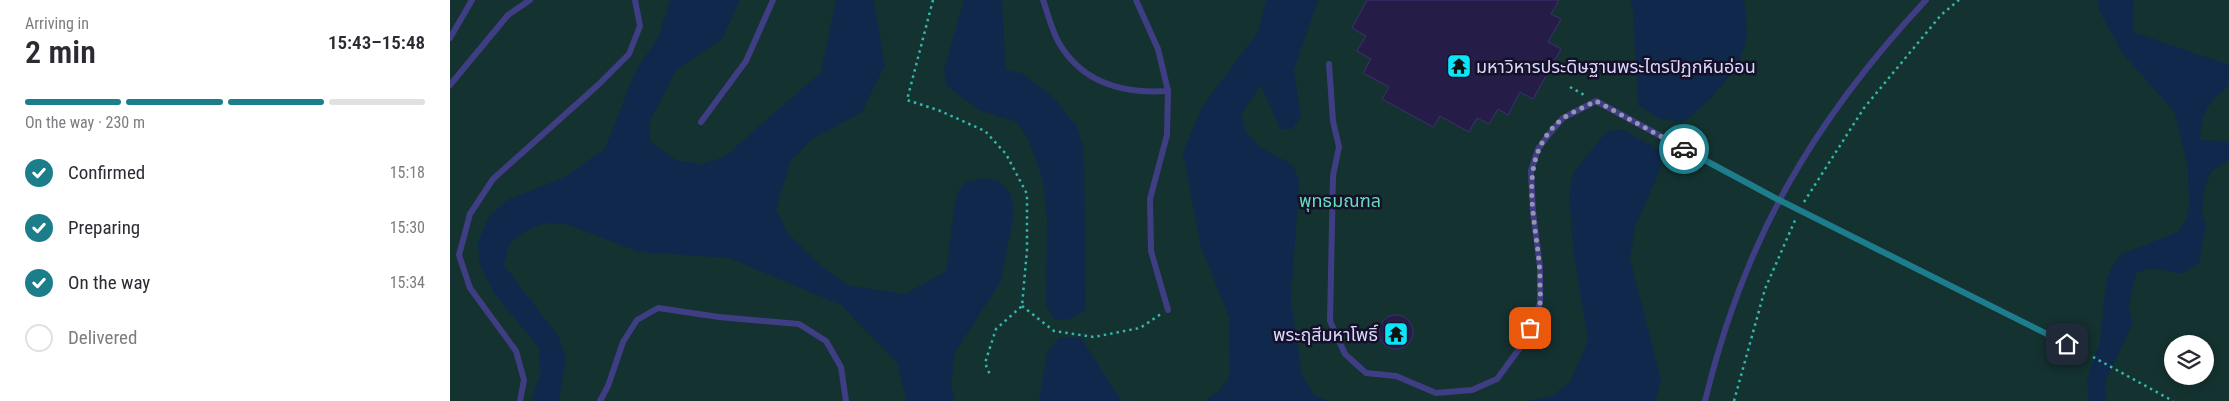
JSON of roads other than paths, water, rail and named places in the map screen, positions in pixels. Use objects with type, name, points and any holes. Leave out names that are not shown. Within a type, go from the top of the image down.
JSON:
[{"type":"lane","points":[[450,38],[472,0]]},
{"type":"lane","points":[[450,85],[508,15],[530,0]]},
{"type":"lane","points":[[520,401],[524,380],[516,351],[470,288],[459,255],[470,214],[493,179],[598,85],[629,54],[640,26],[635,0]]},
{"type":"lane","points":[[700,122],[746,61],[772,0]]},
{"type":"lane","points":[[1043,0],[1059,43],[1083,73],[1113,86],[1145,92],[1168,91]]},
{"type":"lane","points":[[1136,0],[1158,49],[1168,91],[1167,135],[1150,199],[1151,251],[1168,310]]},
{"type":"lane","points":[[1705,401],[1714,362],[1738,290],[1754,251],[1779,200],[1808,148],[1846,94],[1890,38],[1926,0]]},
{"type":"lane","points":[[1329,64],[1333,122],[1339,147],[1333,176],[1330,321],[1346,354],[1366,373],[1396,376],[1436,393],[1472,390],[1497,379],[1525,340],[1540,303],[1540,267],[1532,212],[1532,171],[1538,149],[1563,118],[1596,101],[1779,200],[2085,353]]},
{"type":"lane","points":[[600,401],[608,386],[623,342],[638,320],[658,308],[719,317],[800,324],[826,342],[841,367],[846,401]]},
{"type":"water","points":[[670,0],[740,0],[722,39],[676,70],[650,121],[650,141],[675,160],[701,164],[724,157],[821,72],[836,0],[874,0],[885,65],[862,112],[814,138],[791,160],[776,209],[788,234],[826,270],[850,286],[905,294],[946,271],[956,195],[965,182],[986,178],[1000,182],[1011,194],[1014,213],[1001,281],[955,352],[951,384],[955,401],[905,401],[897,363],[841,305],[729,258],[639,252],[566,224],[544,223],[524,232],[509,244],[504,265],[558,336],[566,358],[559,401],[531,401],[540,375],[539,348],[493,292],[479,262],[478,242],[489,216],[509,199],[563,178],[605,149],[635,72],[658,38]]},
{"type":"water","points":[[964,0],[1002,0],[1006,70],[1022,73],[1055,99],[1077,127],[1084,150],[1086,310],[1071,319],[1055,320],[1046,305],[1047,218],[1042,177],[1028,139],[1017,122],[979,110],[946,85],[944,69]]},
{"type":"water","points":[[1266,0],[1318,0],[1294,70],[1301,117],[1292,129],[1280,129],[1261,85],[1241,114],[1247,133],[1260,147],[1293,165],[1299,182],[1291,301],[1302,375],[1315,396],[1330,401],[1204,401],[1220,390],[1230,376],[1229,317],[1200,244],[1183,152],[1202,107],[1258,32]]},
{"type":"water","points":[[1630,0],[1744,0],[1747,33],[1738,62],[1713,96],[1683,122],[1660,119],[1638,105],[1633,12]]},
{"type":"water","points":[[2098,0],[2134,0],[2133,32],[2229,65],[2229,85],[2211,103],[2202,122],[2200,140],[2229,141],[2229,160],[2211,172],[2204,190],[2202,213],[2206,224],[2199,263],[2183,273],[2153,268],[2136,273],[2129,307],[2133,323],[2106,380],[2105,397],[2108,401],[2089,401],[2087,380],[2100,341],[2106,283],[2112,266],[2122,254],[2178,232],[2186,220],[2189,204],[2188,168],[2175,113],[2123,54],[2099,10]]},
{"type":"water","points":[[1622,129],[1659,150],[1661,168],[1635,227],[1630,259],[1661,380],[1655,401],[1528,401],[1552,396],[1570,382],[1588,341],[1574,255],[1569,196],[1573,173],[1606,132]]},
{"type":"water","points":[[1060,337],[1081,338],[1122,401],[1039,401],[1047,352]]},
{"type":"place","name":"มหาวิหารประดิษฐานพระไตรปิฏกหินอ่อน","points":[[1459,66]]},
{"type":"place","name":"พระฤสีมหาโพธิ์","points":[[1396,334]]},
{"type":"park label","name":"พุทธมณฑล","points":[[1340,200]]}]
